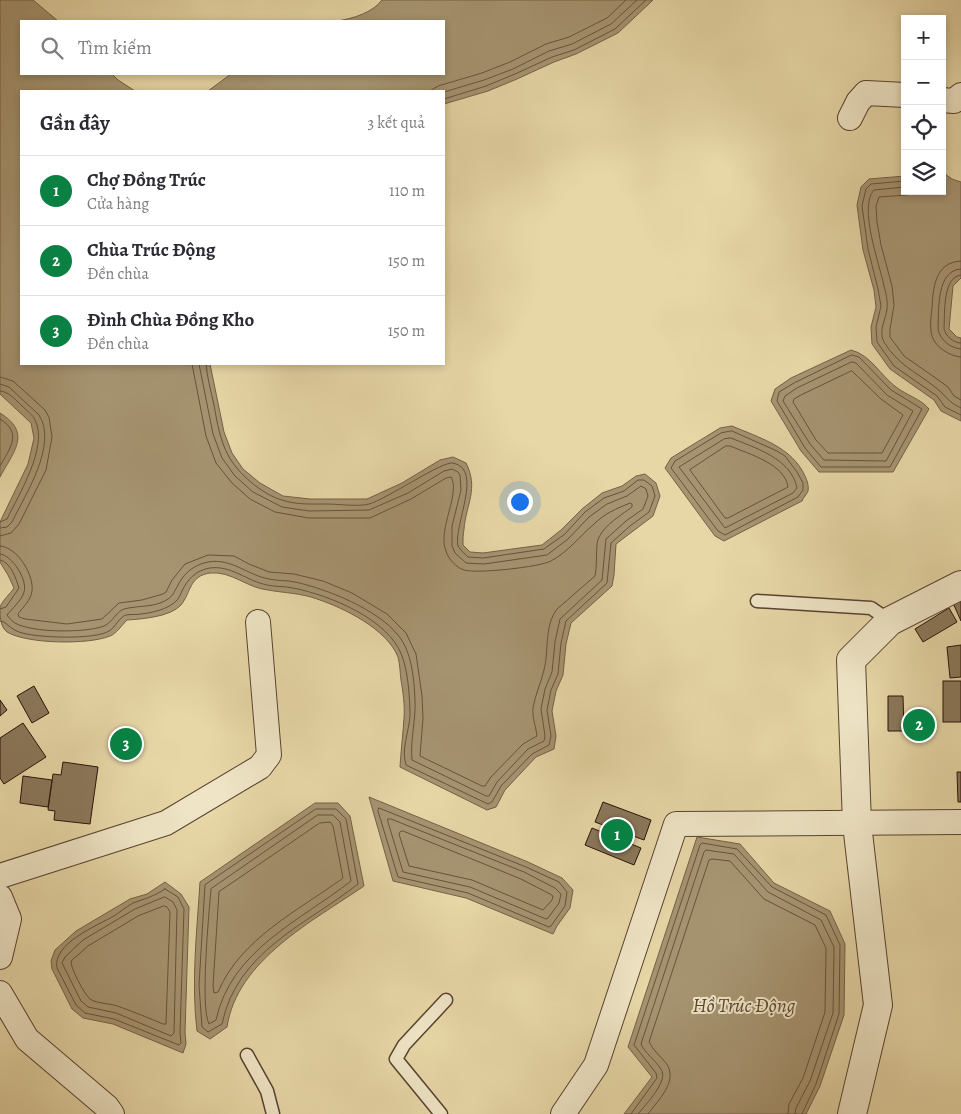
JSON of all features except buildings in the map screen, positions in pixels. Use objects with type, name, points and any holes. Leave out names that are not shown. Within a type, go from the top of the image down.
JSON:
[{"type":"street","points":[[850,118],[858,102],[866,93],[901,96]]},
{"type":"street","points":[[946,100],[954,101],[961,95]]},
{"type":"street","points":[[852,1114],[878,1005],[857,824],[851,660],[890,622],[961,585]]},
{"type":"street","points":[[0,876],[166,823],[260,767],[269,755],[258,622]]},
{"type":"street","points":[[563,1114],[596,1065],[676,824],[961,822]]},
{"type":"street","points":[[0,897],[9,919],[0,957]]},
{"type":"street","points":[[0,993],[27,1039],[107,1107],[112,1114]]},
{"type":"lane","points":[[757,600],[871,608],[890,622]]},
{"type":"lane","points":[[441,1114],[396,1059],[404,1045],[446,1000]]},
{"type":"lane","points":[[247,1056],[267,1091],[273,1114]]},
{"type":"water","points":[[0,0],[33,0],[57,20],[20,20],[20,75],[113,75],[133,90],[20,90],[20,365],[210,365],[224,432],[232,453],[243,469],[260,483],[283,496],[310,499],[367,499],[402,483],[440,460],[453,457],[466,463],[470,472],[472,489],[465,520],[463,545],[470,552],[483,553],[542,545],[602,493],[622,486],[636,476],[645,474],[656,483],[660,496],[653,516],[616,544],[612,586],[571,623],[566,644],[563,675],[556,691],[552,711],[556,736],[554,749],[536,757],[505,790],[496,807],[487,810],[400,767],[404,708],[398,657],[384,637],[375,629],[352,614],[328,603],[305,595],[260,589],[232,577],[210,573],[194,581],[181,605],[176,609],[156,617],[127,620],[112,635],[100,639],[73,642],[43,641],[16,636],[7,632],[1,621],[0,607],[14,588],[0,562],[0,522],[28,464],[34,438],[31,423],[0,394]]},
{"type":"water","points":[[382,0],[653,0],[618,33],[576,54],[488,91],[445,104],[445,90],[209,90],[230,75],[445,75],[445,20],[342,20],[368,12]]},
{"type":"water","points":[[946,175],[961,182],[961,278],[953,286],[949,329],[957,337],[961,338],[961,421],[941,411],[934,400],[890,369],[872,344],[871,327],[876,307],[874,290],[863,250],[857,205],[861,187],[869,179],[901,176],[901,195],[946,195]]},
{"type":"water","points":[[851,350],[864,356],[896,387],[922,402],[929,409],[893,472],[819,472],[801,451],[771,401],[775,389],[791,378]]},
{"type":"water","points":[[0,413],[10,420],[18,435],[15,451],[0,477]]},
{"type":"water","points":[[732,426],[764,439],[784,451],[799,466],[806,479],[808,489],[802,501],[724,541],[715,536],[665,468],[671,458],[720,428]]},
{"type":"water","points":[[369,797],[528,862],[562,878],[573,890],[570,908],[553,934],[466,898],[393,881]]},
{"type":"water","points":[[315,803],[338,803],[350,816],[364,886],[301,928],[261,962],[245,982],[234,1003],[227,1027],[210,1039],[197,1031],[195,1013],[195,956],[200,882]]},
{"type":"water","name":"Hồ Trúc Động","points":[[697,837],[740,844],[774,883],[830,911],[845,944],[844,1015],[820,1086],[806,1114],[624,1114],[652,1077],[628,1047]]},
{"type":"water","points":[[165,882],[181,894],[189,907],[186,1044],[183,1053],[113,1024],[83,1018],[72,1009],[52,969],[51,961],[55,950],[76,931],[130,899],[147,894]]},
{"type":"place","name":"Chùa Trúc Động","points":[[919,725]]},
{"type":"place","name":"Đình Chùa Đồng Kho","points":[[126,744]]},
{"type":"place","name":"Chợ Đồng Trúc","points":[[617,835]]}]
